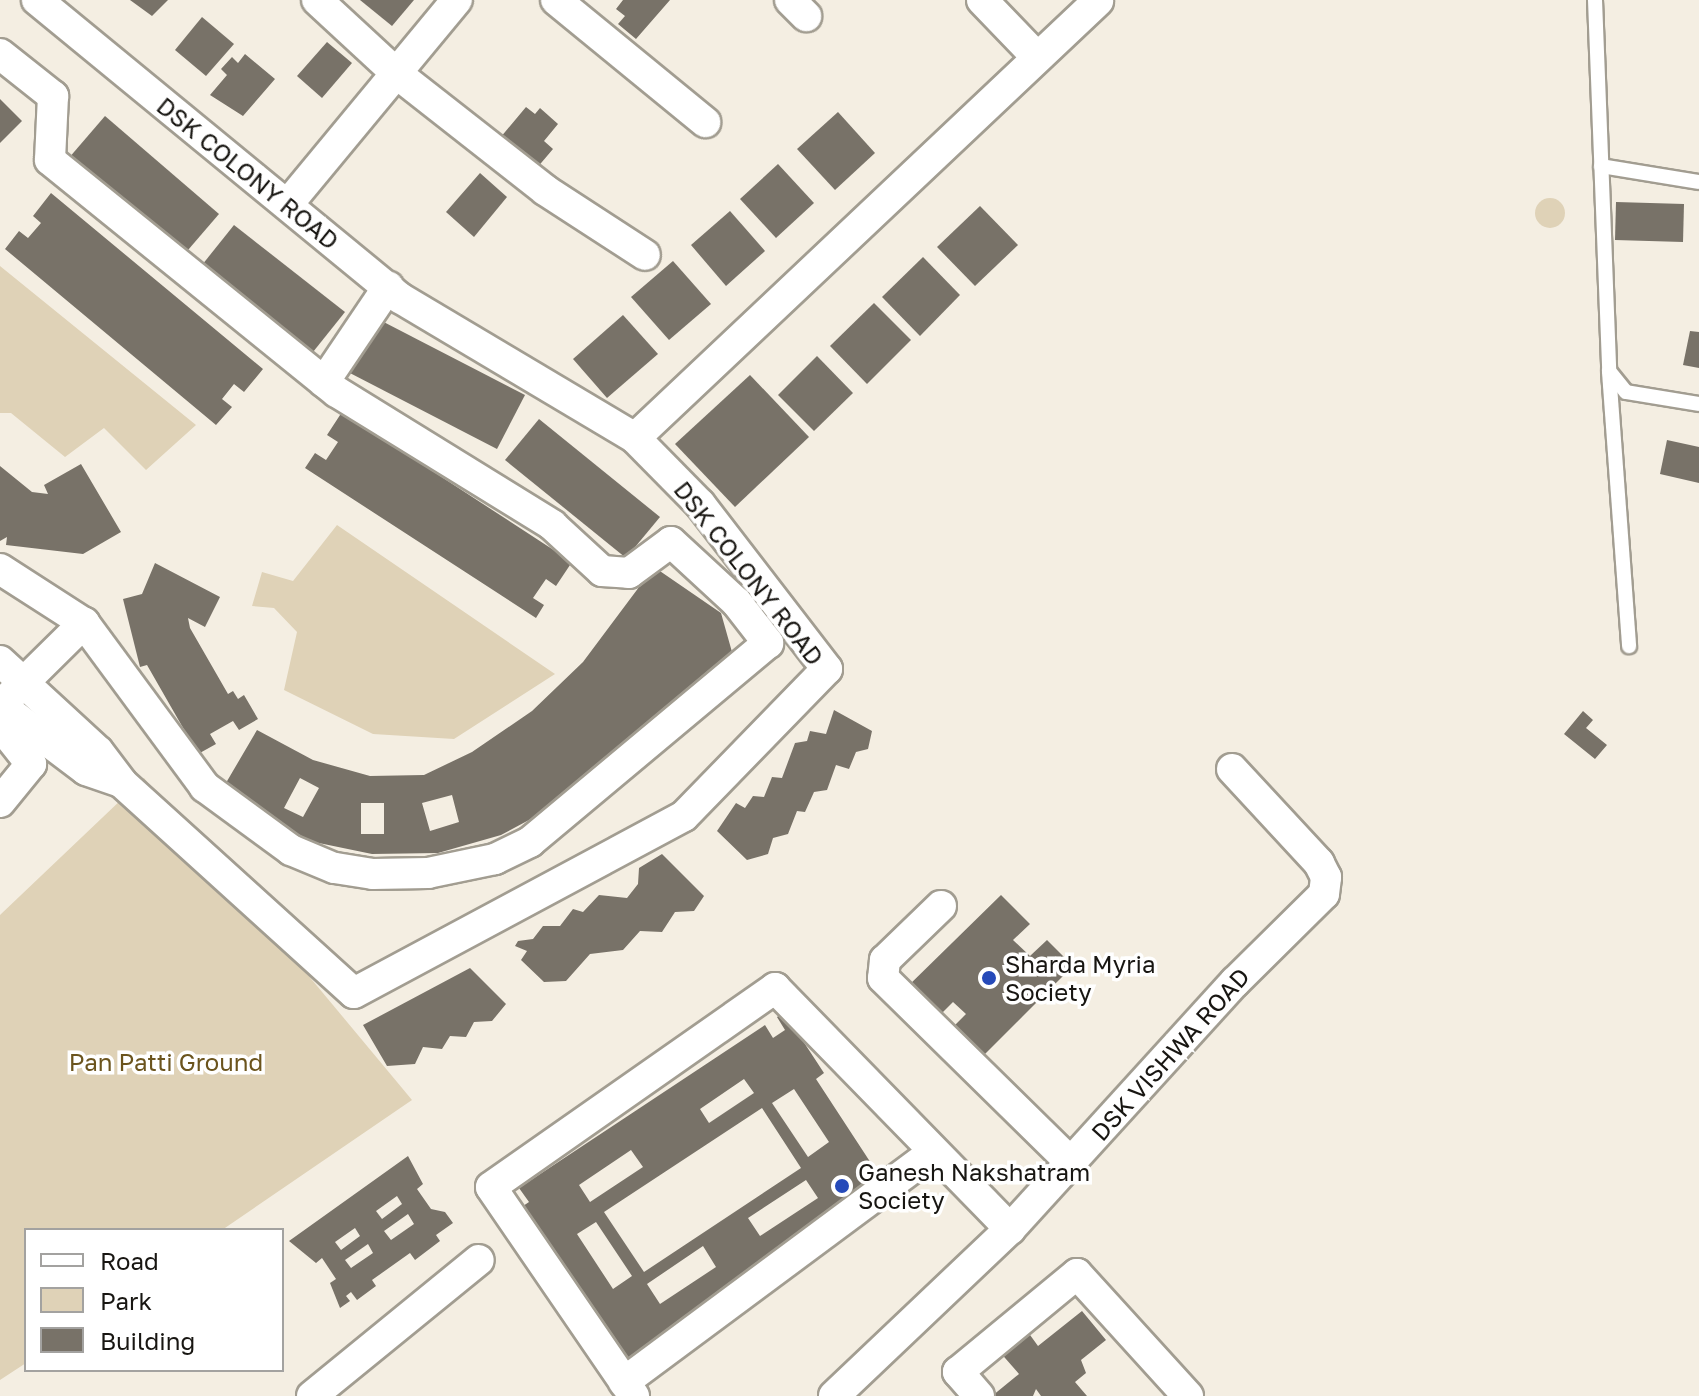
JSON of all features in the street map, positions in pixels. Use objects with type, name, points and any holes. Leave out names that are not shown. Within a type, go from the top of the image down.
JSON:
[{"type":"street","name":"DSK COLONY ROAD","points":[[0,661],[98,751],[121,782],[354,993],[684,816],[827,669],[700,504],[635,438],[388,287],[37,0]]},
{"type":"street","points":[[317,0],[396,73],[545,190],[645,255]]},
{"type":"street","points":[[288,204],[457,0]]},
{"type":"street","points":[[556,0],[705,122]]},
{"type":"street","points":[[982,0],[1035,55]]},
{"type":"street","points":[[635,438],[1035,55],[1098,1]]},
{"type":"street","points":[[0,54],[53,96],[50,160],[324,382],[552,525],[602,571],[629,573],[671,542],[737,603],[768,643],[530,842],[495,859],[428,873],[373,874],[334,868],[291,850],[205,787],[84,623],[0,569]]},
{"type":"street","points":[[324,382],[388,287]]},
{"type":"street","points":[[0,705],[84,623]]},
{"type":"street","name":"DSK COLONY ROAD","points":[[0,705],[86,770],[121,782]]},
{"type":"street","points":[[0,725],[31,764],[0,802]]},
{"type":"street","name":"DSK VISHWA ROAD","points":[[834,1396],[1010,1229],[1235,982],[1324,894],[1326,877],[1319,863],[1232,769]]},
{"type":"street","points":[[941,906],[885,960],[883,978],[1071,1163]]},
{"type":"street","points":[[932,1153],[629,1389],[491,1187],[775,988],[932,1153],[968,1181],[1010,1229]]},
{"type":"street","points":[[312,1396],[479,1260]]},
{"type":"street","points":[[979,1396],[958,1372],[1077,1274],[1188,1396]]},
{"type":"lane","points":[[1595,0],[1609,371],[1629,646]]},
{"type":"lane","points":[[1601,166],[1699,182]]},
{"type":"lane","points":[[1609,371],[1626,392],[1699,404]]},
{"type":"green space","points":[[1550,198],[1560,203],[1565,213],[1560,223],[1550,228],[1540,223],[1535,213],[1540,203]]},
{"type":"green space","points":[[0,266],[196,425],[146,470],[104,428],[65,457],[11,413],[0,413]]},
{"type":"green space","points":[[337,525],[555,674],[454,739],[373,734],[284,690],[297,632],[274,608],[252,606],[262,572],[293,581]]},
{"type":"green space","name":"Pan Patti Ground","points":[[144,778],[412,1100],[225,1228],[24,1228],[24,1364],[0,1380],[0,915]]},
{"type":"building","points":[[130,0],[168,0],[152,16]]},
{"type":"building","points":[[360,0],[414,0],[392,26]]},
{"type":"building","points":[[623,0],[670,0],[636,39],[618,24],[625,16],[616,9]]},
{"type":"building","points":[[202,17],[234,44],[206,76],[175,50]]},
{"type":"building","points":[[327,42],[352,63],[322,98],[297,76]]},
{"type":"building","points":[[245,54],[275,79],[243,116],[210,95],[227,75],[221,69],[232,57],[238,63]]},
{"type":"building","points":[[0,99],[22,121],[0,143]]},
{"type":"building","points":[[526,107],[535,114],[540,108],[558,124],[544,141],[553,149],[536,169],[500,138]]},
{"type":"building","points":[[838,112],[875,153],[835,190],[797,149]]},
{"type":"building","points":[[105,116],[219,214],[182,257],[68,159]]},
{"type":"building","points":[[778,164],[814,203],[776,238],[740,199]]},
{"type":"building","points":[[480,173],[507,197],[474,237],[446,212]]},
{"type":"building","points":[[51,193],[263,369],[244,392],[234,384],[222,399],[232,407],[216,425],[5,249],[19,231],[28,238],[41,223],[33,216]]},
{"type":"building","points":[[1616,202],[1684,204],[1683,242],[1615,240]]},
{"type":"building","points":[[980,206],[1018,245],[975,286],[937,247]]},
{"type":"building","points":[[730,211],[765,251],[726,286],[691,245]]},
{"type":"building","points":[[234,225],[345,312],[309,357],[198,270]]},
{"type":"building","points":[[923,257],[960,295],[920,336],[882,297]]},
{"type":"building","points":[[673,261],[711,304],[669,340],[631,297]]},
{"type":"building","points":[[874,303],[911,340],[867,384],[830,346]]},
{"type":"building","points":[[623,315],[658,354],[607,398],[573,359]]},
{"type":"building","points":[[374,317],[525,395],[497,449],[346,371]]},
{"type":"building","points":[[1690,331],[1699,332],[1699,368],[1683,365]]},
{"type":"building","points":[[817,356],[853,393],[814,431],[778,395]]},
{"type":"building","points":[[750,375],[809,437],[735,507],[675,444]]},
{"type":"building","points":[[342,412],[572,562],[556,586],[546,579],[533,598],[544,605],[536,618],[305,468],[315,453],[326,460],[338,442],[327,435]]},
{"type":"building","points":[[539,419],[660,517],[626,558],[505,460]]},
{"type":"building","points":[[1667,440],[1699,447],[1699,483],[1660,474]]},
{"type":"building","points":[[81,464],[121,532],[83,554],[6,545],[7,537],[0,541],[0,466],[32,492],[48,494],[44,485]]},
{"type":"building","points":[[155,563],[220,597],[205,627],[188,618],[190,628],[228,694],[233,691],[238,699],[244,695],[258,719],[239,730],[233,721],[210,734],[216,744],[198,754],[147,665],[140,667],[123,599],[142,594]]},
{"type":"building","points":[[654,567],[721,613],[732,652],[682,708],[570,798],[501,835],[438,853],[372,854],[285,836],[223,788],[257,730],[313,760],[370,776],[424,775],[472,752],[532,711],[583,662]],"holes":[[[300,778],[319,788],[303,817],[284,808]],[[452,795],[459,822],[430,831],[422,803]],[[361,803],[384,803],[384,834],[361,834]]]},
{"type":"building","points":[[834,710],[872,731],[868,749],[856,752],[849,769],[836,765],[827,790],[814,792],[805,812],[797,811],[788,834],[773,838],[768,854],[747,860],[717,831],[736,803],[745,808],[753,796],[764,797],[772,777],[782,778],[795,743],[807,741],[810,731],[826,734]]},
{"type":"building","points":[[1583,711],[1593,720],[1586,728],[1607,745],[1595,759],[1564,734]]},
{"type":"building","points":[[662,854],[704,896],[694,911],[675,912],[662,932],[640,931],[623,950],[590,954],[566,981],[544,982],[521,960],[527,951],[515,946],[518,941],[533,939],[543,926],[560,926],[573,909],[583,912],[599,895],[627,898],[638,884],[639,868]]},
{"type":"building","name":"Sharda Myria Society","points":[[1001,895],[1030,924],[1013,940],[1030,956],[1047,940],[1073,966],[978,1061],[949,1031],[966,1014],[953,1002],[934,1021],[904,990]]},
{"type":"building","points":[[470,968],[506,1004],[492,1021],[474,1022],[466,1037],[450,1036],[442,1049],[423,1047],[415,1064],[387,1066],[363,1025]]},
{"type":"building","name":"Ganesh Nakshatram Society","points":[[784,1012],[824,1073],[816,1079],[882,1180],[624,1363],[520,1208],[529,1202],[519,1188],[765,1025],[773,1038],[785,1030],[777,1017]],"holes":[[[744,1079],[754,1093],[709,1123],[700,1109]],[[794,1089],[829,1142],[808,1157],[772,1103]],[[762,1108],[801,1168],[644,1272],[604,1212]],[[631,1150],[643,1167],[590,1202],[579,1185]],[[806,1180],[818,1198],[760,1236],[748,1218]],[[596,1222],[632,1276],[613,1289],[577,1234]],[[703,1246],[716,1267],[660,1304],[647,1284]]]},
{"type":"building","points":[[408,1156],[423,1184],[417,1189],[431,1209],[445,1212],[453,1223],[436,1235],[440,1241],[415,1260],[410,1253],[372,1280],[376,1286],[357,1300],[351,1292],[346,1296],[350,1301],[340,1308],[330,1283],[336,1279],[322,1258],[316,1263],[289,1241]],"holes":[[[397,1196],[402,1204],[382,1219],[376,1211]],[[408,1214],[414,1224],[391,1240],[384,1231]],[[355,1228],[360,1236],[341,1250],[335,1242]],[[368,1244],[373,1253],[351,1268],[345,1260]]]},
{"type":"building","points":[[1082,1311],[1106,1340],[1081,1360],[1086,1373],[1075,1382],[1087,1396],[1041,1396],[1036,1389],[1033,1396],[992,1396],[1019,1374],[998,1350],[1025,1328],[1038,1346]]},
{"type":"place","name":"Sharda Myria Society","points":[[989,978]]},
{"type":"place","name":"Ganesh Nakshatram Society","points":[[842,1186]]}]
